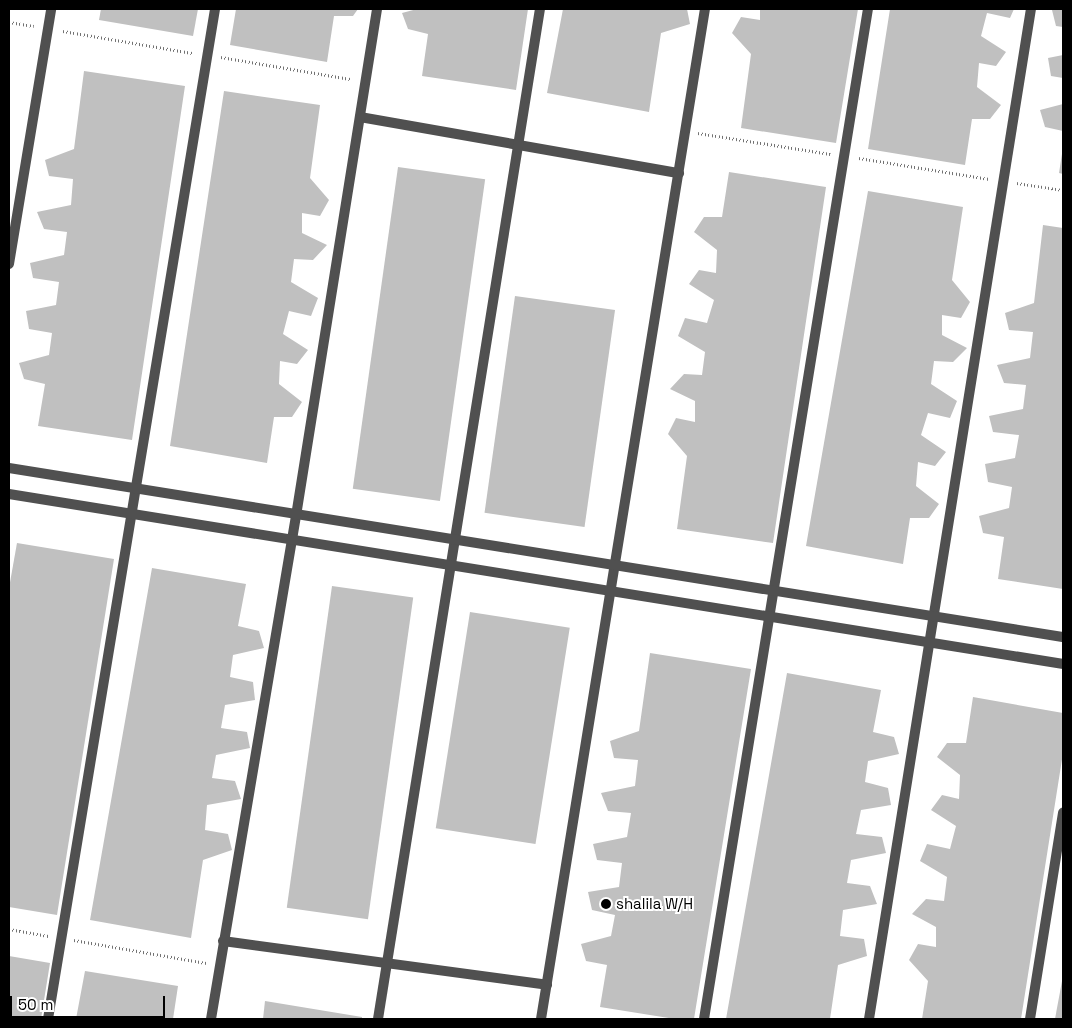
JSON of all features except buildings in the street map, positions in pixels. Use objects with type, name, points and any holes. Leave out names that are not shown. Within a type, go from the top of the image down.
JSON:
[{"type":"street","points":[[9,264],[51,9]]},
{"type":"street","points":[[48,1019],[215,9]]},
{"type":"street","points":[[211,1019],[296,516],[376,9]]},
{"type":"street","points":[[378,1019],[540,9]]},
{"type":"street","points":[[541,1019],[705,9]]},
{"type":"street","points":[[704,1019],[846,156],[868,9]]},
{"type":"street","points":[[869,1019],[1031,9]]},
{"type":"street","points":[[360,117],[679,173]]},
{"type":"street","points":[[9,468],[296,516],[1063,637]]},
{"type":"street","points":[[9,494],[1063,664]]},
{"type":"street","points":[[1030,1019],[1063,813]]},
{"type":"street","points":[[223,941],[546,985]]},
{"type":"path","points":[[9,22],[366,81]]},
{"type":"path","points":[[685,132],[1063,190]]},
{"type":"path","points":[[9,929],[219,965]]},
{"type":"place","name":"shalila W/H","points":[[606,904]]}]
